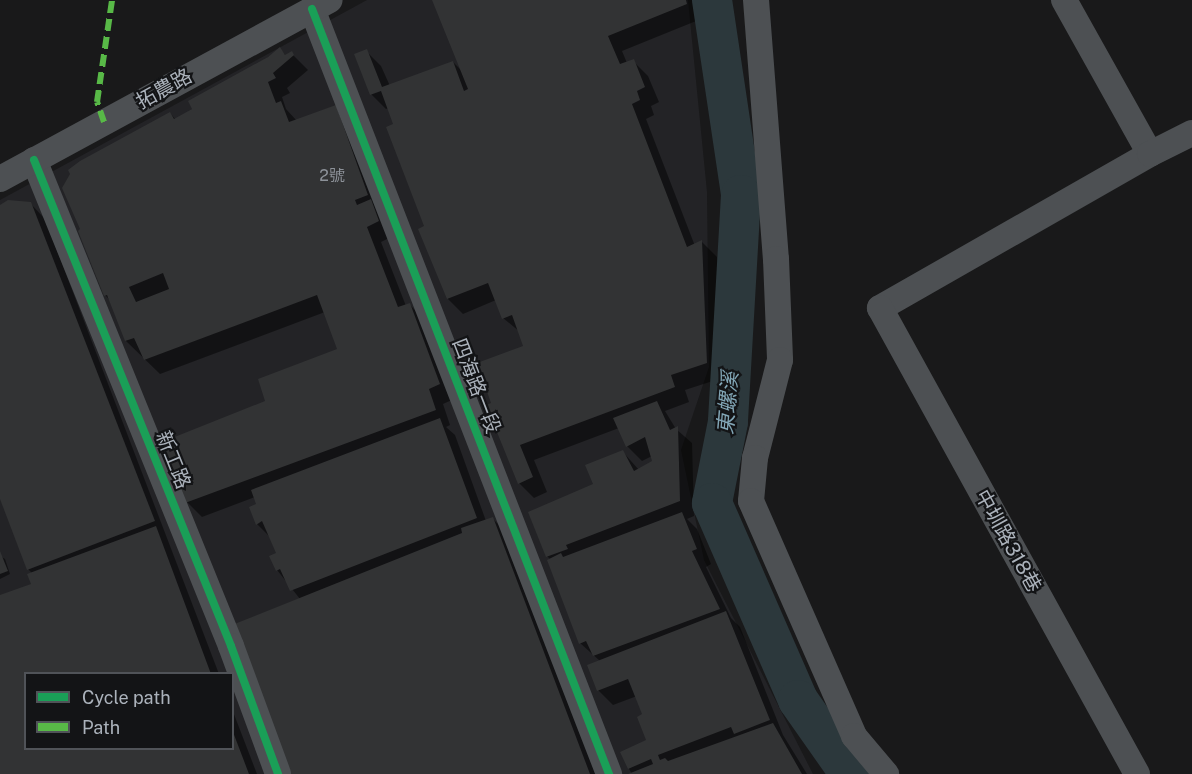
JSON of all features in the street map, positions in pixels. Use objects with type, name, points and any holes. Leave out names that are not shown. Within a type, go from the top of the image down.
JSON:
[{"type":"street","points":[[756,0],[776,259],[780,360],[755,458],[751,501],[854,736],[886,774]]},
{"type":"street","points":[[1064,0],[1150,154],[1192,132]]},
{"type":"street","name":"拓農路","points":[[0,179],[320,5]]},
{"type":"street","name":"四海路一段","points":[[320,5],[609,774]]},
{"type":"street","name":"中圳路318巷","points":[[1137,774],[880,308],[1150,154]]},
{"type":"street","name":"新工路","points":[[34,160],[226,635],[278,774]]},
{"type":"shaded area","points":[[367,0],[688,0],[707,192],[709,367],[681,450],[704,560],[813,774],[0,774],[0,200]]},
{"type":"building","points":[[432,0],[686,0],[687,4],[608,36],[620,64],[634,59],[645,87],[637,91],[640,100],[632,104],[687,247],[702,240],[707,363],[671,375],[675,387],[520,445],[533,477],[518,484],[486,405],[491,403],[477,363],[523,346],[512,315],[502,319],[488,283],[447,299],[418,229],[424,226],[386,127],[393,124],[381,91],[370,95],[354,54],[367,49],[382,87],[453,61],[464,91],[468,89]]},
{"type":"building","points":[[280,47],[285,55],[292,51],[294,55],[273,73],[276,78],[268,82],[276,103],[281,101],[289,122],[336,105],[368,195],[355,200],[357,205],[371,199],[379,221],[367,227],[398,307],[410,303],[440,384],[429,389],[436,410],[185,503],[162,442],[265,401],[258,379],[337,349],[317,295],[144,360],[134,338],[125,341],[107,295],[104,296],[78,231],[80,229],[62,188],[70,174],[68,170],[80,161],[170,112],[174,119],[192,109],[188,101],[268,57]],"holes":[[[163,273],[169,289],[136,302],[129,287]]]},
{"type":"building","points":[[8,200],[31,202],[155,521],[27,570],[0,499],[0,205]]},
{"type":"building","points":[[657,401],[670,430],[678,426],[680,501],[566,545],[568,549],[546,557],[528,512],[593,484],[585,465],[623,450],[634,471],[652,461],[645,437],[626,447],[613,418]]},
{"type":"building","points":[[440,418],[477,518],[290,591],[280,569],[276,571],[269,556],[276,553],[262,521],[256,525],[249,507],[256,504],[251,490]]},
{"type":"building","points":[[682,512],[697,549],[692,551],[720,609],[593,656],[586,641],[579,644],[547,560],[561,553],[563,557]]},
{"type":"building","points":[[493,517],[590,774],[289,774],[232,625],[462,533],[461,528]]},
{"type":"building","points":[[156,526],[210,672],[24,672],[24,750],[234,750],[234,735],[249,774],[0,774],[0,595],[31,584],[27,574]]},
{"type":"building","points":[[0,551],[8,571],[0,574]]},
{"type":"building","points":[[726,611],[770,720],[734,734],[731,727],[658,755],[660,760],[665,758],[668,761],[773,723],[802,774],[628,774],[653,764],[651,759],[628,769],[620,752],[646,740],[637,717],[642,714],[628,679],[597,691],[587,665]]},
{"type":"waterway","name":"東螺溪","points":[[712,0],[741,195],[728,422],[712,503],[798,700],[850,774]]},
{"type":"marked path","points":[[104,122],[97,102],[112,0]]},
{"type":"cycle path","points":[[312,9],[609,774]]},
{"type":"cycle path","points":[[34,160],[231,646],[278,774]]}]
